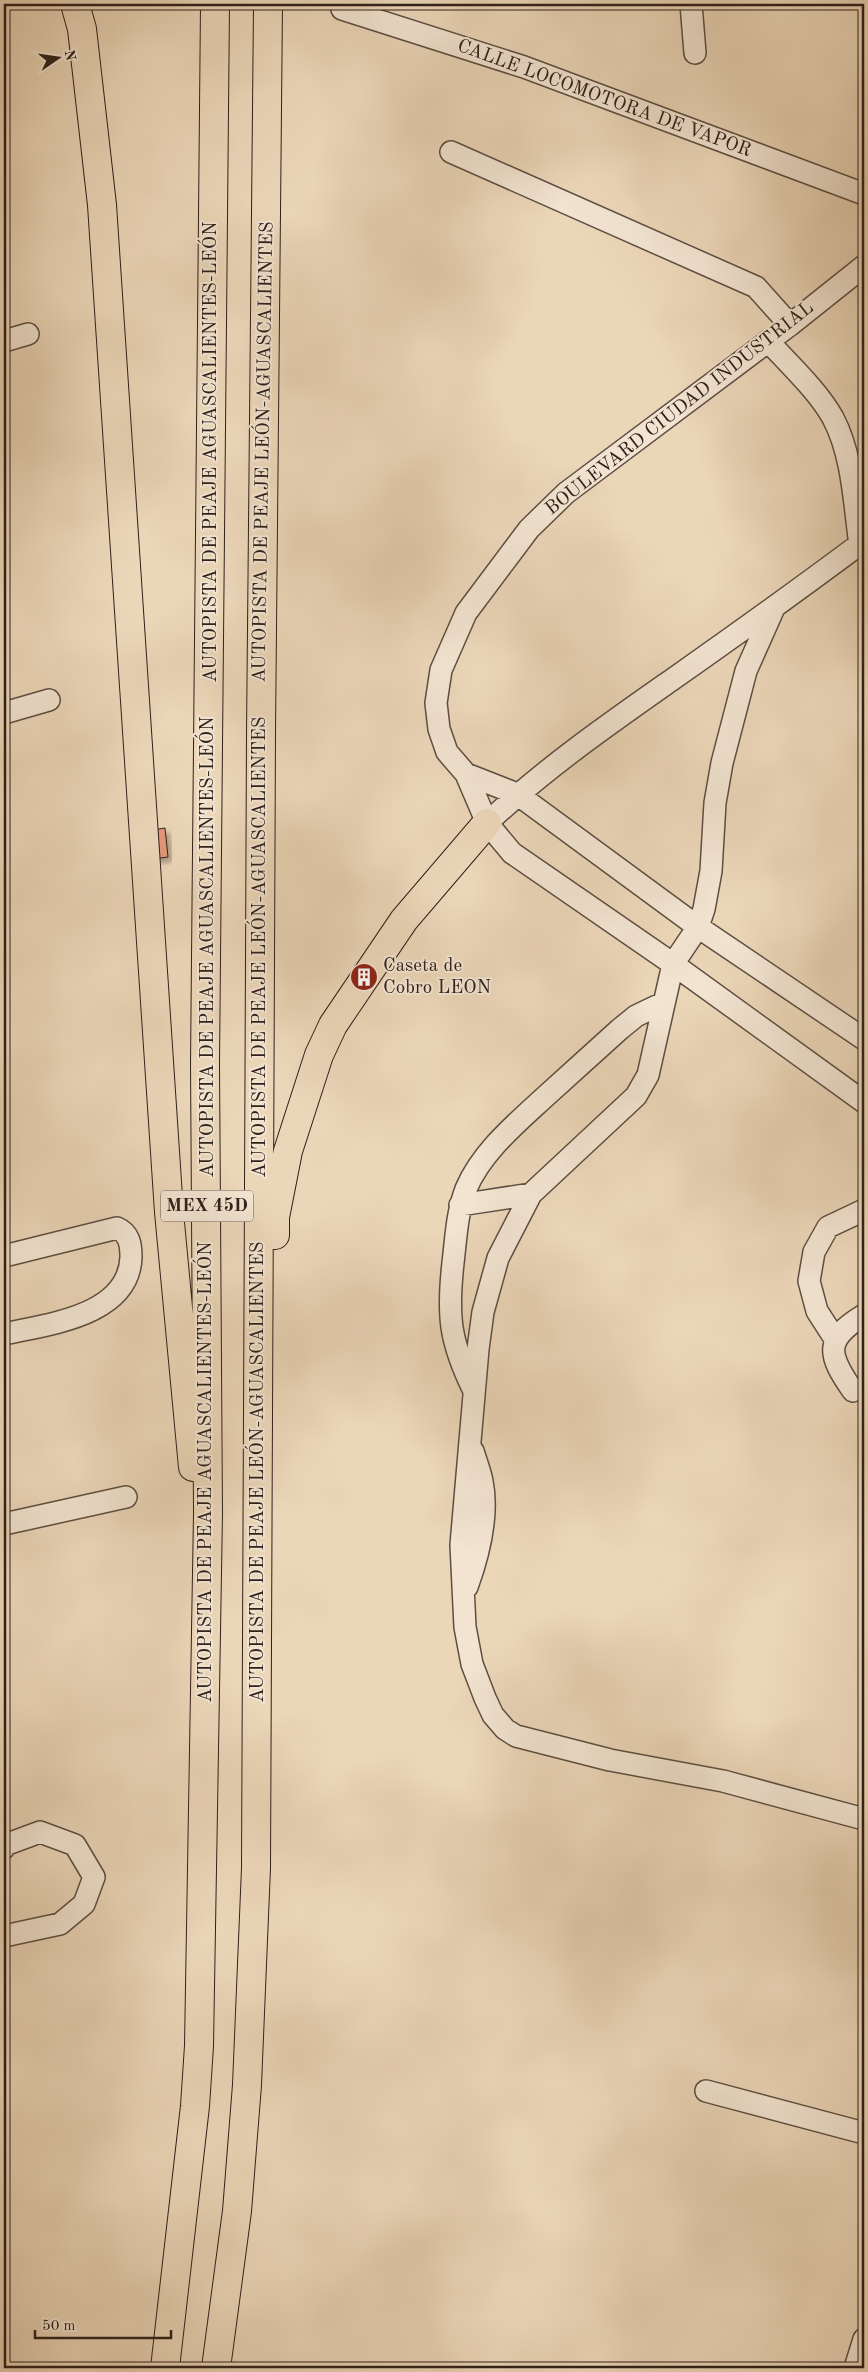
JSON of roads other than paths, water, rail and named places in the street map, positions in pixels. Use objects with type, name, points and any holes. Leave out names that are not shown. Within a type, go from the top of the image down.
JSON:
[{"type":"highway","points":[[75,4],[82,29],[102,205],[175,1284],[192,1459],[197,1491],[208,1514]]},
{"type":"highway","name":"AUTOPISTA DE PEAJE AGUASCALIENTES-LEÓN","points":[[165,2368],[195,2106],[198,2046],[208,1514],[205,1064],[216,4]]},
{"type":"highway","name":"AUTOPISTA DE PEAJE LEÓN-AGUASCALIENTES","points":[[216,2368],[237,2211],[256,1868],[261,723],[268,4]]},
{"type":"highway","points":[[256,1868],[263,1839],[270,1771],[274,1683],[275,1217],[288,1151],[319,1055],[333,1025],[404,920],[487,823]]},
{"type":"street","points":[[691,4],[695,53]]},
{"type":"street","name":"CALLE LOCOMOTORA DE VAPOR","points":[[342,9],[524,67],[864,194]]},
{"type":"street","points":[[451,152],[756,287],[790,325]]},
{"type":"street","name":"BOULEVARD CIUDAD INDUSTRIAL","points":[[864,266],[790,325],[566,493],[529,529],[466,613],[441,670],[436,703],[439,729],[447,752],[466,774],[487,823],[512,853],[673,964],[864,1102]]},
{"type":"street","points":[[4,341],[28,334]]},
{"type":"street","points":[[487,823],[517,794],[613,721],[774,608],[862,543],[847,454],[832,417],[768,341]]},
{"type":"street","points":[[847,454],[864,468]]},
{"type":"street","points":[[774,608],[746,671],[722,763],[715,803],[708,892],[698,927],[673,964],[648,1075],[639,1091],[531,1194],[498,1258],[483,1312],[474,1391],[461,1545],[465,1627],[472,1664],[485,1698],[504,1729],[516,1736],[610,1760],[723,1781],[864,1819]]},
{"type":"street","points":[[4,713],[49,700]]},
{"type":"street","name":"BOULEVARD CIUDAD INDUSTRIAL","points":[[466,774],[517,794],[698,927],[864,1038]]},
{"type":"street","points":[[474,1391],[460,1361],[452,1335],[450,1309],[451,1282],[460,1205],[478,1166],[515,1124],[620,1028],[650,1008],[663,1003]]},
{"type":"street","points":[[460,1205],[531,1194]]},
{"type":"street","points":[[835,1339],[817,1311],[809,1281],[814,1252],[828,1227],[864,1210]]},
{"type":"street","points":[[4,1256],[118,1228],[124,1231],[129,1238],[130,1266],[122,1286],[105,1304],[77,1316],[4,1334]]},
{"type":"street","points":[[853,1390],[836,1367],[833,1351],[835,1339],[850,1324],[864,1315]]},
{"type":"street","points":[[4,1524],[126,1497]]},
{"type":"street","points":[[4,1848],[5,1845],[40,1832],[75,1845],[94,1877],[84,1904],[60,1924],[4,1936]]},
{"type":"street","points":[[706,2091],[864,2134]]},
{"type":"street","points":[[855,2368],[864,2339]]},
{"type":"place","name":"Caseta de Cobro LEON","points":[[364,977]]}]
